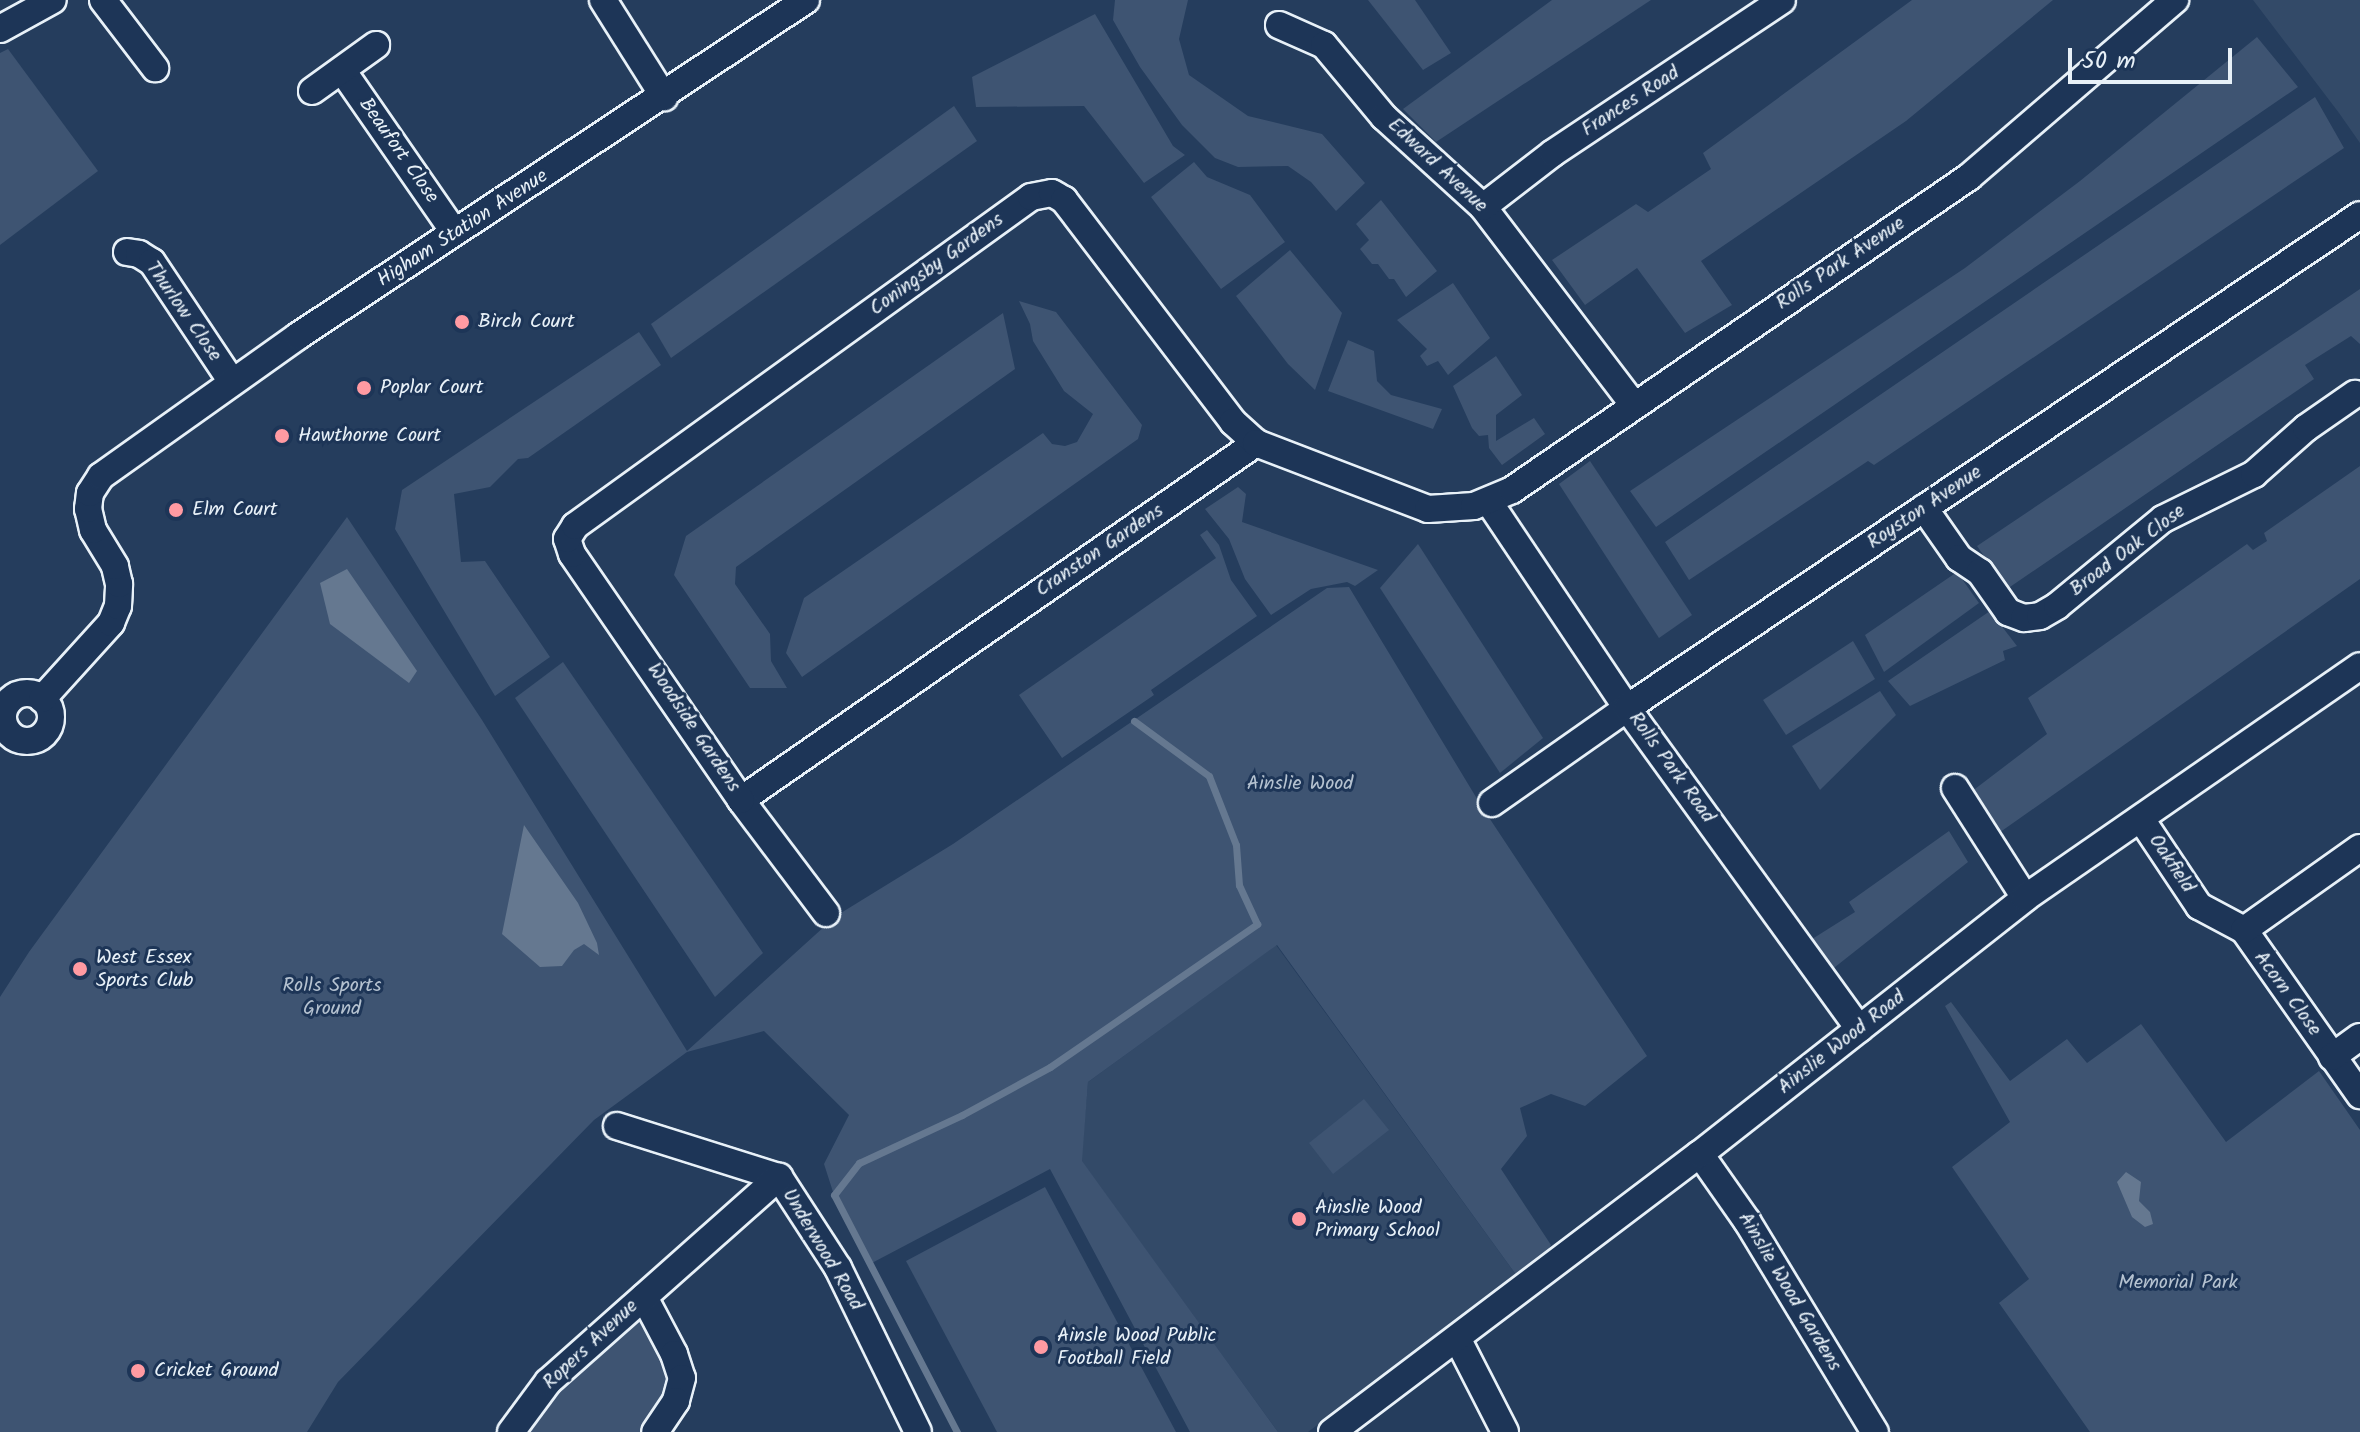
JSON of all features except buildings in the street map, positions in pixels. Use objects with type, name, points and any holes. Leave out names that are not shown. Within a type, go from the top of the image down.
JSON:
[{"type":"street","points":[[0,29],[53,0]]},
{"type":"street","points":[[103,0],[155,68]]},
{"type":"street","points":[[603,0],[664,97]]},
{"type":"street","name":"Higham Station Avenue","points":[[42,699],[111,623],[118,606],[119,584],[115,566],[93,530],[88,509],[95,484],[121,460],[454,232],[664,97],[806,0]]},
{"type":"street","name":"Frances Road","points":[[1483,207],[1754,8],[1782,0]]},
{"type":"street","name":"Rolls Park Avenue","points":[[1489,502],[1969,177],[2175,0]]},
{"type":"street","name":"Edward Avenue","points":[[1279,25],[1324,45],[1384,117],[1483,207],[1634,405]]},
{"type":"street","points":[[312,91],[376,45]]},
{"type":"street","name":"Beaufort Close","points":[[342,70],[454,232]]},
{"type":"street","name":"Coningsby Gardens","points":[[567,539],[575,526],[1040,193],[1052,193],[1064,200],[1233,422],[1256,443]]},
{"type":"street","name":"Royston Avenue","points":[[1492,803],[1627,708],[2360,215]]},
{"type":"street","name":"Thurlow Close","points":[[127,252],[139,254],[152,262],[232,382]]},
{"type":"street","name":"Broad Oak Close","points":[[1924,508],[1959,558],[1980,572],[2008,612],[2024,618],[2040,616],[2057,606],[2163,519],[2254,474],[2306,428],[2355,394]]},
{"type":"street","points":[[1256,443],[1428,509],[1448,510],[1489,502]]},
{"type":"street","name":"Cranston Gardens","points":[[741,800],[1256,443]]},
{"type":"street","name":"Rolls Park Road","points":[[1489,502],[1627,708],[1859,1029]]},
{"type":"street","name":"Woodside Gardens","points":[[567,539],[572,554],[741,800],[826,913]]},
{"type":"street","name":"Ainslie Wood Road","points":[[1332,1432],[1458,1340],[1700,1154],[2025,898],[2360,666]]},
{"type":"street","points":[[1955,788],[2025,898]]},
{"type":"street","name":"Oakfield","points":[[2141,819],[2199,906],[2244,930]]},
{"type":"street","points":[[2244,930],[2360,848]]},
{"type":"street","name":"Acorn Close","points":[[2244,930],[2360,1095]]},
{"type":"street","name":"Acorn Close","points":[[2332,1057],[2360,1037]]},
{"type":"street","name":"Underwood Road","points":[[617,1126],[779,1177],[838,1268],[918,1432]]},
{"type":"street","name":"Ainslie Wood Gardens","points":[[1700,1154],[1747,1221],[1875,1432]]},
{"type":"street","name":"Ropers Avenue","points":[[511,1432],[548,1382],[779,1177]]},
{"type":"street","name":"Ropers Avenue","points":[[644,1297],[674,1354],[682,1378],[676,1401],[655,1432]]},
{"type":"street","points":[[1458,1340],[1505,1432]]},
{"type":"shaded area","points":[[2253,0],[2360,0],[2360,143],[2339,113]]},
{"type":"shaded area","points":[[347,569],[417,671],[409,683],[330,624],[320,583]]},
{"type":"shaded area","points":[[524,825],[578,903],[597,943],[599,955],[584,944],[574,950],[562,966],[540,967],[502,934]]},
{"type":"shaded area","name":"Ainslie Wood Primary School","points":[[1276,945],[1517,1276],[1308,1432],[1278,1432],[1081,1161],[1088,1082]]},
{"type":"shaded area","points":[[2126,1172],[2141,1182],[2139,1201],[2150,1212],[2153,1224],[2145,1227],[2132,1217],[2117,1182]]},
{"type":"green space","points":[[1115,0],[1188,0],[1179,39],[1189,75],[1248,116],[1322,134],[1365,183],[1336,211],[1311,182],[1288,166],[1238,167],[1215,158],[1182,125],[1140,67],[1113,20]]},
{"type":"green space","points":[[1368,0],[1415,0],[1451,53],[1423,70]]},
{"type":"green space","points":[[1552,0],[1651,0],[1436,142],[1403,109]]},
{"type":"green space","points":[[1912,0],[2053,0],[1906,121],[1701,261],[1732,305],[1685,333],[1637,268],[1585,305],[1552,260],[1636,204],[1648,212],[1711,169],[1703,153]]},
{"type":"green space","points":[[1095,14],[1173,146],[1185,155],[1144,183],[1084,106],[976,107],[972,77]]},
{"type":"green space","points":[[2257,37],[2298,87],[1656,527],[1630,491],[1965,268],[2080,181]]},
{"type":"green space","points":[[8,49],[98,171],[0,245],[0,53]]},
{"type":"green space","points":[[2315,97],[2344,148],[1874,465],[1868,461],[1689,580],[1665,542]]},
{"type":"green space","points":[[954,106],[977,141],[671,358],[651,324]]},
{"type":"green space","points":[[1194,162],[1207,177],[1250,195],[1285,242],[1221,289],[1151,197]]},
{"type":"green space","points":[[1381,200],[1437,271],[1406,297],[1394,279],[1389,279],[1378,264],[1372,264],[1360,249],[1369,240],[1356,224]]},
{"type":"green space","points":[[1290,250],[1342,313],[1315,390],[1288,364],[1236,296]]},
{"type":"green space","points":[[1453,283],[1490,338],[1448,375],[1438,361],[1427,366],[1420,356],[1427,349],[1397,320]]},
{"type":"green space","points":[[2360,289],[2360,344],[2351,336],[2305,365],[2314,379],[2007,589],[1977,546]]},
{"type":"green space","points":[[1019,301],[1056,312],[1142,425],[1138,439],[802,677],[786,653],[804,598],[1043,433],[1052,444],[1065,446],[1077,442],[1093,414],[1064,391],[1033,341],[1030,324]]},
{"type":"green space","points":[[1003,313],[1015,369],[736,567],[735,584],[770,634],[771,661],[787,688],[750,688],[674,575],[686,536]]},
{"type":"green space","points":[[639,332],[661,365],[528,458],[518,459],[490,487],[454,494],[461,562],[485,561],[550,657],[495,696],[395,529],[402,490]]},
{"type":"green space","points":[[1348,340],[1374,351],[1377,381],[1391,395],[1442,409],[1433,429],[1328,391]]},
{"type":"green space","points":[[1496,356],[1522,395],[1496,415],[1496,441],[1534,418],[1545,434],[1502,465],[1489,448],[1488,435],[1479,436],[1472,428],[1453,386]]},
{"type":"green space","points":[[1590,461],[1692,615],[1659,638],[1559,484]]},
{"type":"green space","points":[[2360,466],[2360,579],[1996,835],[1971,792],[2047,734],[2028,698],[2247,544],[2253,550],[2267,541],[2264,533]]},
{"type":"green space","points":[[1238,487],[1246,494],[1242,522],[1378,570],[1355,586],[1347,582],[1311,589],[1271,615],[1245,579],[1229,539],[1205,509]]},
{"type":"green space","points":[[347,517],[482,720],[687,1051],[836,916],[953,844],[1327,588],[1349,587],[1482,807],[1647,1056],[1585,1106],[1551,1094],[1520,1108],[1527,1136],[1501,1169],[1551,1245],[1539,1267],[1517,1276],[1277,945],[1088,1082],[1082,1161],[1278,1432],[1190,1432],[1050,1169],[870,1264],[834,1195],[824,1164],[849,1115],[764,1031],[687,1052],[594,1120],[338,1382],[307,1432],[0,1432],[0,997],[29,952]]},
{"type":"green space","points":[[1207,530],[1219,545],[1231,580],[1257,616],[1151,690],[1154,695],[1062,758],[1019,695],[1216,558],[1200,535]]},
{"type":"green space","points":[[1418,544],[1543,738],[1500,773],[1380,588]]},
{"type":"green space","points":[[1957,572],[1979,603],[1884,672],[1865,635]]},
{"type":"green space","points":[[1990,611],[2017,646],[2003,651],[2005,660],[1910,706],[1888,681]]},
{"type":"green space","points":[[1853,641],[1875,679],[1786,735],[1763,700]]},
{"type":"green space","points":[[563,662],[763,953],[715,997],[515,698]]},
{"type":"green space","points":[[1880,691],[1896,715],[1820,790],[1792,746]]},
{"type":"green space","points":[[1949,831],[1968,862],[1830,971],[1809,941],[1855,912],[1849,902]]},
{"type":"green space","name":"Memorial Park","points":[[1951,1002],[2010,1081],[2067,1039],[2087,1063],[2141,1024],[2226,1142],[2319,1071],[2360,1130],[2360,1432],[2090,1432],[1999,1303],[2029,1279],[1952,1167],[2010,1122],[1945,1006]]},
{"type":"green space","points":[[1364,1099],[1389,1130],[1333,1174],[1309,1143]]},
{"type":"green space","name":"Ainsle Wood Public Football Field","points":[[1045,1187],[1176,1432],[997,1432],[906,1261]]},
{"type":"green space","points":[[644,1297],[682,1378],[655,1432],[511,1432]]},
{"type":"waterway","points":[[957,1432],[834,1195],[859,1163],[962,1115],[1050,1067],[1257,924],[1239,885],[1236,845],[1209,776],[1134,721]]},
{"type":"place","name":"Birch Court","points":[[462,322]]},
{"type":"place","name":"Poplar Court","points":[[364,388]]},
{"type":"place","name":"Hawthorne Court","points":[[282,436]]},
{"type":"place","name":"Elm Court","points":[[176,510]]},
{"type":"place","name":"West Essex Sports Club","points":[[80,969]]},
{"type":"place","name":"Ainslie Wood Primary School","points":[[1299,1219]]},
{"type":"place","name":"Ainsle Wood Public Football Field","points":[[1041,1347]]},
{"type":"place","name":"Cricket Ground","points":[[138,1371]]},
{"type":"park label","name":"Ainslie Wood","points":[[1300,784]]},
{"type":"park label","name":"Rolls Sports Ground","points":[[332,998]]}]
